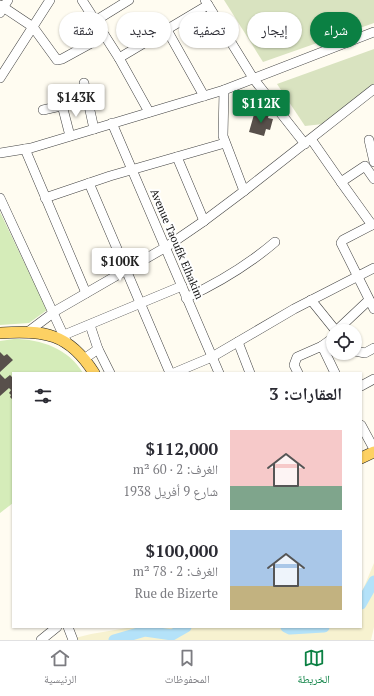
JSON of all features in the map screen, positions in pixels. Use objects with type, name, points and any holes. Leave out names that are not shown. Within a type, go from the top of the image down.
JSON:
[{"type":"main road","points":[[0,332],[29,331],[66,339],[93,372]]},
{"type":"main road","points":[[362,457],[374,451]]},
{"type":"street","points":[[0,78],[50,0]]},
{"type":"street","points":[[82,0],[89,12]]},
{"type":"street","points":[[108,13],[129,0]]},
{"type":"street","points":[[171,27],[207,3],[253,78],[308,141],[373,225],[341,242],[342,248],[372,304],[345,324]]},
{"type":"street","points":[[3,7],[33,27],[57,60],[62,59],[82,48]]},
{"type":"street","points":[[0,153],[25,149],[224,90],[374,32]]},
{"type":"street","points":[[171,39],[204,96]]},
{"type":"street","points":[[108,42],[119,58],[149,112]]},
{"type":"street","points":[[119,58],[136,48]]},
{"type":"street","points":[[84,83],[94,129]]},
{"type":"street","points":[[29,331],[86,293],[166,248],[244,191],[374,89]]},
{"type":"street","points":[[224,90],[223,136],[244,191]]},
{"type":"street","points":[[43,110],[87,100]]},
{"type":"street","points":[[62,105],[70,136]]},
{"type":"street","name":"Avenue Taoufik Elhakim","points":[[112,123],[219,372]]},
{"type":"street","points":[[369,140],[374,179]]},
{"type":"street","points":[[45,198],[89,183],[225,143]]},
{"type":"street","points":[[25,149],[86,293]]},
{"type":"street","points":[[177,157],[204,221]]},
{"type":"street","points":[[341,182],[362,167],[371,164]]},
{"type":"street","points":[[89,183],[170,372]]},
{"type":"street","points":[[0,198],[66,339],[90,325],[182,286]]},
{"type":"street","points":[[186,298],[216,284],[243,268],[275,242]]},
{"type":"street","points":[[176,372],[212,357],[311,300],[374,268]]},
{"type":"street","points":[[311,300],[330,324]]},
{"type":"street","points":[[90,325],[98,349],[110,372]]},
{"type":"street","points":[[238,342],[250,372]]},
{"type":"street","points":[[298,372],[294,365],[297,357],[326,343]]},
{"type":"street","points":[[322,346],[335,372]]},
{"type":"street","points":[[84,359],[98,349]]},
{"type":"street","points":[[362,352],[365,353],[374,349]]},
{"type":"street","points":[[362,385],[374,379]]},
{"type":"street","points":[[362,427],[374,451]]},
{"type":"street","points":[[41,640],[56,628]]},
{"type":"street","points":[[68,628],[73,640]]},
{"type":"shaded area","points":[[374,563],[374,627],[371,640],[67,640],[127,628],[362,628],[362,592]]},
{"type":"green space","points":[[224,0],[374,0],[374,23],[362,27],[362,12],[310,12],[310,45],[263,62],[254,48],[302,48],[302,12],[247,12],[247,37],[239,24],[239,12],[232,12]]},
{"type":"green space","points":[[374,49],[374,84],[323,124],[305,126],[277,84]]},
{"type":"green space","points":[[0,212],[47,310],[29,323],[0,325]]},
{"type":"green space","points":[[24,339],[44,343],[70,358],[82,372],[12,372],[12,504],[0,513],[0,341]]},
{"type":"building","points":[[255,111],[269,114],[268,118],[273,119],[270,130],[266,129],[264,136],[249,132]]},
{"type":"building","points":[[0,352],[4,356],[7,354],[13,360],[0,372]]},
{"type":"building","points":[[0,374],[5,379],[10,375],[12,377],[12,399],[9,393],[11,390],[9,388],[0,396]]},
{"type":"waterway","points":[[362,602],[374,581]]},
{"type":"waterway","points":[[114,640],[145,631],[172,635],[184,628]]},
{"type":"waterway","points":[[288,628],[307,628]]}]
